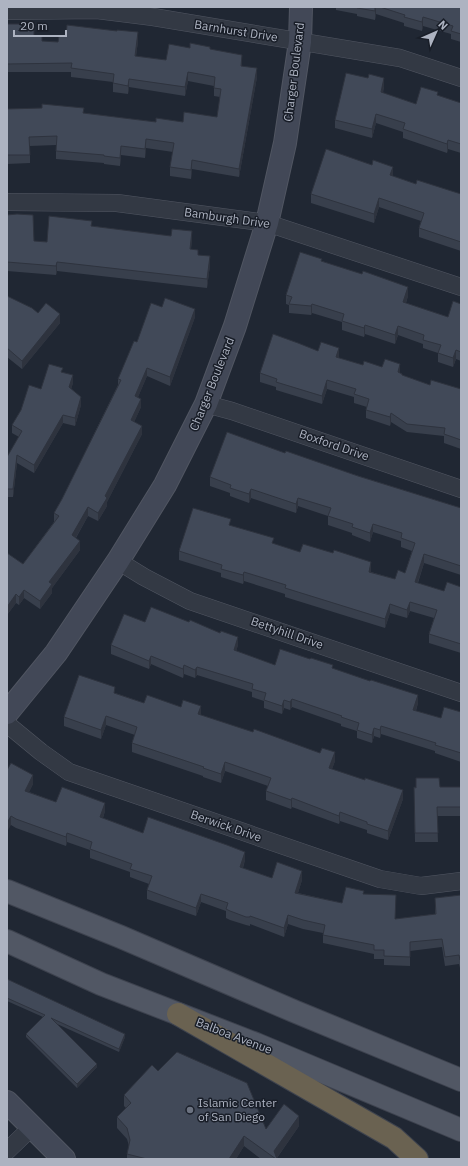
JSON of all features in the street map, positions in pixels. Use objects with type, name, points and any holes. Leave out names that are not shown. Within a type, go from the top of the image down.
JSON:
[{"type":"highway","points":[[178,1014],[394,1138],[417,1159]]},
{"type":"main road","points":[[7,891],[121,937],[296,1012],[461,1080]]},
{"type":"main road","name":"Balboa Avenue","points":[[7,941],[101,984],[256,1044],[461,1130]]},
{"type":"street","name":"Charger Boulevard","points":[[7,713],[56,653],[118,561],[165,485],[206,404],[235,326],[267,222],[285,143],[300,42],[301,7]]},
{"type":"street","name":"Barnhurst Drive","points":[[7,11],[97,10],[153,17],[400,58],[461,78]]},
{"type":"street","name":"Bamburgh Drive","points":[[7,202],[117,203],[267,222],[461,287]]},
{"type":"street","name":"Boxford Drive","points":[[206,404],[232,411],[461,489]]},
{"type":"street","name":"Bettyhill Drive","points":[[118,561],[144,577],[190,600],[461,693]]},
{"type":"street","name":"Berwick Drive","points":[[7,724],[40,752],[69,772],[380,879],[421,886],[461,881]]},
{"type":"street","points":[[7,1102],[64,1159]]},
{"type":"street","points":[[7,1151],[32,1127]]},
{"type":"building","points":[[375,7],[375,11],[357,8]]},
{"type":"building","points":[[380,7],[461,7],[461,34],[451,31],[453,26],[423,17],[422,22],[404,17],[405,15]]},
{"type":"building","points":[[7,24],[34,24],[34,36],[42,36],[42,41],[58,42],[59,36],[66,36],[67,25],[138,32],[135,56],[166,60],[169,44],[190,48],[190,43],[210,47],[210,49],[242,55],[241,66],[257,68],[239,169],[192,160],[191,170],[170,167],[174,143],[146,139],[145,149],[121,146],[120,158],[104,155],[56,151],[57,136],[29,137],[30,155],[7,155],[7,109],[42,108],[42,104],[84,108],[83,113],[156,122],[156,118],[183,122],[184,112],[217,117],[221,89],[214,88],[215,77],[188,72],[185,87],[129,79],[128,86],[113,83],[114,74],[71,68],[72,63],[7,64]]},
{"type":"building","points":[[346,73],[368,78],[369,74],[384,78],[381,92],[416,104],[421,87],[438,92],[437,95],[461,103],[461,144],[448,140],[447,144],[403,129],[405,123],[376,114],[372,129],[335,120]]},
{"type":"building","points":[[326,149],[372,165],[373,160],[393,167],[390,175],[416,184],[417,180],[461,194],[461,242],[419,228],[424,213],[379,198],[374,214],[311,194]]},
{"type":"building","points":[[7,215],[33,215],[34,241],[47,242],[49,216],[92,221],[91,226],[171,236],[172,229],[192,231],[190,249],[198,250],[198,255],[210,256],[207,279],[57,262],[56,266],[7,262]]},
{"type":"building","points":[[300,252],[322,259],[321,261],[362,274],[363,271],[408,287],[403,302],[448,317],[453,301],[461,304],[461,352],[456,350],[453,358],[438,353],[441,345],[423,340],[424,335],[398,326],[395,335],[365,325],[364,328],[342,321],[344,314],[312,304],[311,306],[289,304],[292,297],[286,295]]},
{"type":"building","points":[[7,296],[32,308],[38,313],[46,303],[60,314],[22,361],[7,348]]},
{"type":"building","points":[[165,298],[195,309],[170,377],[147,368],[135,396],[141,399],[131,420],[142,426],[105,496],[107,498],[98,513],[88,507],[72,535],[80,541],[49,582],[52,584],[40,601],[24,590],[19,597],[16,594],[7,607],[7,553],[23,564],[59,516],[54,513],[121,380],[118,379],[134,341],[137,342],[151,303],[162,307]]},
{"type":"building","points":[[273,334],[318,351],[321,342],[339,348],[336,357],[363,365],[364,361],[382,367],[385,359],[400,364],[398,372],[402,375],[430,385],[431,380],[461,389],[461,440],[444,434],[445,428],[407,424],[391,413],[390,417],[366,410],[369,399],[354,394],[356,389],[327,380],[322,396],[276,382],[277,379],[260,373]]},
{"type":"building","points":[[49,364],[63,368],[61,372],[73,375],[69,387],[81,397],[75,418],[63,415],[34,465],[17,455],[13,489],[7,489],[7,457],[22,431],[12,425],[21,410],[29,385],[41,389]]},
{"type":"building","points":[[227,432],[285,453],[286,451],[358,476],[461,508],[461,566],[424,554],[415,582],[444,591],[447,582],[461,587],[461,644],[429,634],[437,610],[410,602],[407,610],[390,604],[385,619],[285,588],[286,585],[244,572],[243,575],[221,569],[222,565],[179,551],[193,508],[231,519],[229,525],[274,538],[272,543],[300,552],[303,544],[333,553],[334,550],[371,562],[369,572],[395,579],[398,570],[405,573],[415,543],[401,538],[402,533],[373,524],[370,533],[352,527],[353,524],[328,516],[331,508],[298,498],[296,504],[251,489],[249,494],[230,488],[231,485],[210,477]]},
{"type":"building","points":[[151,607],[189,622],[190,620],[220,633],[221,631],[238,637],[234,650],[275,665],[280,649],[333,665],[332,668],[370,681],[371,680],[418,695],[413,710],[441,718],[444,707],[461,712],[461,753],[435,745],[436,743],[381,726],[380,730],[374,728],[372,735],[357,730],[359,723],[292,699],[290,702],[284,700],[282,706],[264,700],[266,693],[252,689],[253,684],[197,667],[195,670],[184,665],[183,669],[151,656],[149,661],[111,645],[124,614],[145,622]]},
{"type":"building","points":[[79,675],[115,687],[114,693],[144,703],[147,695],[181,707],[183,700],[201,706],[198,714],[253,732],[254,729],[320,753],[322,748],[335,752],[329,768],[365,780],[365,778],[403,790],[388,831],[367,824],[367,822],[340,812],[339,816],[292,798],[291,800],[266,791],[271,778],[225,762],[221,774],[132,743],[137,727],[106,716],[101,730],[64,717]]},
{"type":"building","points":[[11,763],[33,775],[25,791],[56,802],[62,787],[105,803],[100,817],[143,833],[148,817],[245,852],[240,867],[272,878],[277,862],[302,871],[295,893],[342,903],[346,887],[364,891],[363,894],[396,895],[395,919],[436,914],[435,898],[461,895],[461,960],[459,955],[445,957],[442,939],[410,942],[410,957],[384,956],[384,950],[374,950],[374,945],[323,935],[325,925],[288,915],[284,928],[250,916],[246,917],[230,911],[226,909],[228,903],[201,894],[196,908],[147,890],[152,876],[130,869],[132,864],[90,849],[92,842],[67,833],[66,837],[11,816],[7,823],[7,770]]},
{"type":"building","points":[[416,778],[439,778],[440,787],[461,787],[461,807],[437,807],[438,833],[415,833],[414,787],[416,788]]},
{"type":"building","points":[[7,979],[125,1034],[119,1049],[51,1018],[97,1064],[77,1084],[26,1034],[45,1015],[7,998]]},
{"type":"building","name":"Islamic Center of San Diego","points":[[177,1052],[247,1083],[266,1129],[284,1104],[299,1116],[274,1151],[277,1159],[244,1136],[229,1159],[147,1159],[127,1154],[130,1140],[127,1128],[117,1117],[131,1103],[124,1095],[152,1065],[158,1071]]},
{"type":"place","name":"Islamic Center of San Diego","points":[[190,1110]]}]
